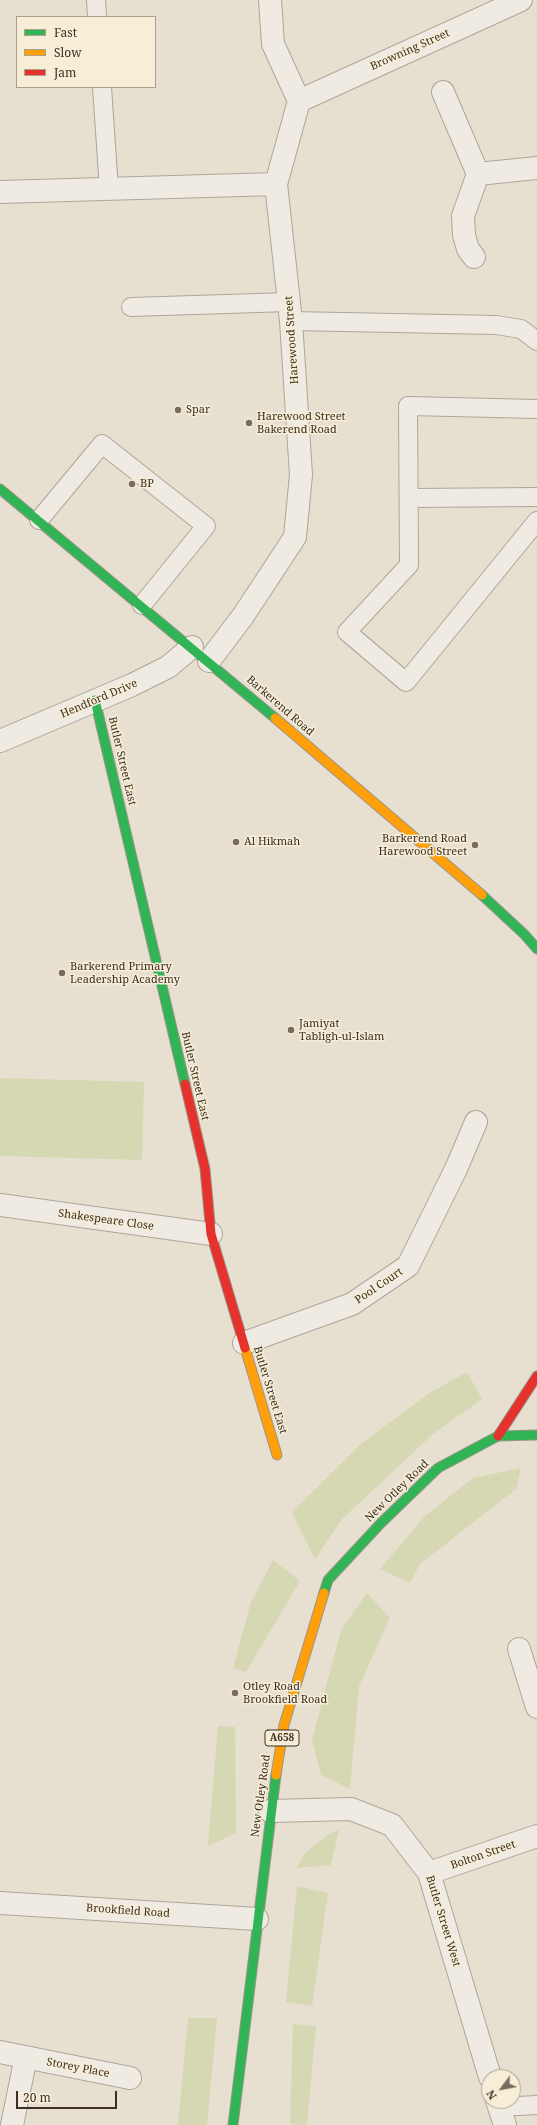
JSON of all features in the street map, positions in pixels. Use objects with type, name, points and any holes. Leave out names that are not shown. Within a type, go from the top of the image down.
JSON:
[{"type":"main road","name":"Barkerend Road","points":[[0,489],[200,654],[450,866],[525,935],[537,949]]},
{"type":"main road","name":"Butler Street East","points":[[95,700],[205,1169],[211,1234],[277,1456]]},
{"type":"main road","name":"New Otley Road","points":[[498,1436],[537,1376]]},
{"type":"main road","name":"New Otley Road","points":[[233,2125],[270,1810],[284,1725],[328,1580],[381,1523],[438,1468],[498,1436],[537,1435]]},
{"type":"street","points":[[270,0],[273,44],[299,101]]},
{"type":"street","name":"Browning Street","points":[[299,101],[521,0]]},
{"type":"street","points":[[443,92],[478,174],[463,216],[464,235],[468,249],[474,257]]},
{"type":"street","name":"Harewood Street","points":[[200,654],[247,611],[295,537],[301,474],[290,311],[276,184],[299,101]]},
{"type":"street","points":[[478,174],[537,168]]},
{"type":"street","points":[[0,192],[276,184]]},
{"type":"street","name":"Hendford Drive","points":[[0,741],[132,685],[168,667],[200,654]]},
{"type":"street","name":"Pool Court","points":[[244,1343],[352,1304],[408,1266],[456,1169],[476,1122]]},
{"type":"street","name":"Shakespeare Close","points":[[0,1205],[211,1234]]},
{"type":"street","points":[[519,1649],[537,1707]]},
{"type":"street","name":"Butler Street West","points":[[270,1810],[351,1809],[392,1825],[429,1873],[488,2069]]},
{"type":"street","name":"Bolton Street","points":[[429,1873],[537,1836]]},
{"type":"street","name":"Brookfield Road","points":[[0,1903],[257,1919]]},
{"type":"street","name":"Storey Place","points":[[0,2052],[130,2078]]},
{"type":"street","points":[[12,2125],[26,2057]]},
{"type":"lane","points":[[96,0],[97,16]]},
{"type":"lane","points":[[102,88],[109,190]]},
{"type":"lane","points":[[131,307],[290,311],[496,325],[521,329],[537,341]]},
{"type":"lane","points":[[537,409],[408,406],[409,565],[347,632],[406,682],[537,522]]},
{"type":"lane","points":[[39,520],[102,444],[206,526],[142,606]]},
{"type":"lane","points":[[409,498],[537,497]]},
{"type":"lane","points":[[500,2111],[537,2105]]},
{"type":"green space","points":[[0,1078],[144,1082],[142,1160],[0,1156]]},
{"type":"green space","points":[[467,1372],[482,1399],[432,1435],[342,1519],[315,1559],[292,1512],[362,1443],[428,1394]]},
{"type":"green space","points":[[521,1468],[516,1489],[420,1564],[410,1583],[380,1569],[425,1516],[473,1478]]},
{"type":"green space","points":[[273,1560],[300,1581],[246,1672],[233,1668],[251,1602]]},
{"type":"green space","points":[[367,1593],[390,1618],[359,1686],[350,1789],[321,1775],[312,1740],[341,1630]]},
{"type":"green space","points":[[218,1726],[235,1727],[236,1833],[208,1846]]},
{"type":"green space","points":[[339,1830],[331,1865],[297,1868],[304,1854],[329,1834]]},
{"type":"green space","points":[[297,1886],[328,1893],[312,2006],[286,2002]]},
{"type":"green space","points":[[188,2018],[217,2018],[207,2125],[178,2125]]},
{"type":"green space","points":[[293,2024],[316,2026],[307,2125],[290,2124]]},
{"type":"traffic: fast","points":[[0,489],[275,718]]},
{"type":"traffic: fast","points":[[95,700],[185,1084]]},
{"type":"traffic: fast","points":[[482,895],[525,935],[537,949]]},
{"type":"traffic: fast","points":[[324,1593],[328,1580],[381,1523],[438,1468],[498,1436],[537,1435]]},
{"type":"traffic: fast","points":[[233,2125],[276,1775]]},
{"type":"traffic: slow","points":[[275,718],[482,895]]},
{"type":"traffic: slow","points":[[245,1348],[277,1455]]},
{"type":"traffic: slow","points":[[276,1775],[284,1725],[324,1593]]},
{"type":"traffic: jam","points":[[185,1084],[205,1169],[211,1234],[245,1348]]},
{"type":"traffic: jam","points":[[498,1436],[537,1376]]},
{"type":"place","name":"Spar","points":[[178,410]]},
{"type":"place","name":"Harewood Street Bakerend Road","points":[[249,423]]},
{"type":"place","name":"BP","points":[[132,484]]},
{"type":"place","name":"Al Hikmah","points":[[236,842]]},
{"type":"place","name":"Barkerend Road Harewood Street","points":[[475,845]]},
{"type":"place","name":"Barkerend Primary Leadership Academy","points":[[62,973]]},
{"type":"place","name":"Jamiyat Tabligh-ul-Islam","points":[[291,1030]]},
{"type":"place","name":"Otley Road Brookfield Road","points":[[235,1693]]}]
